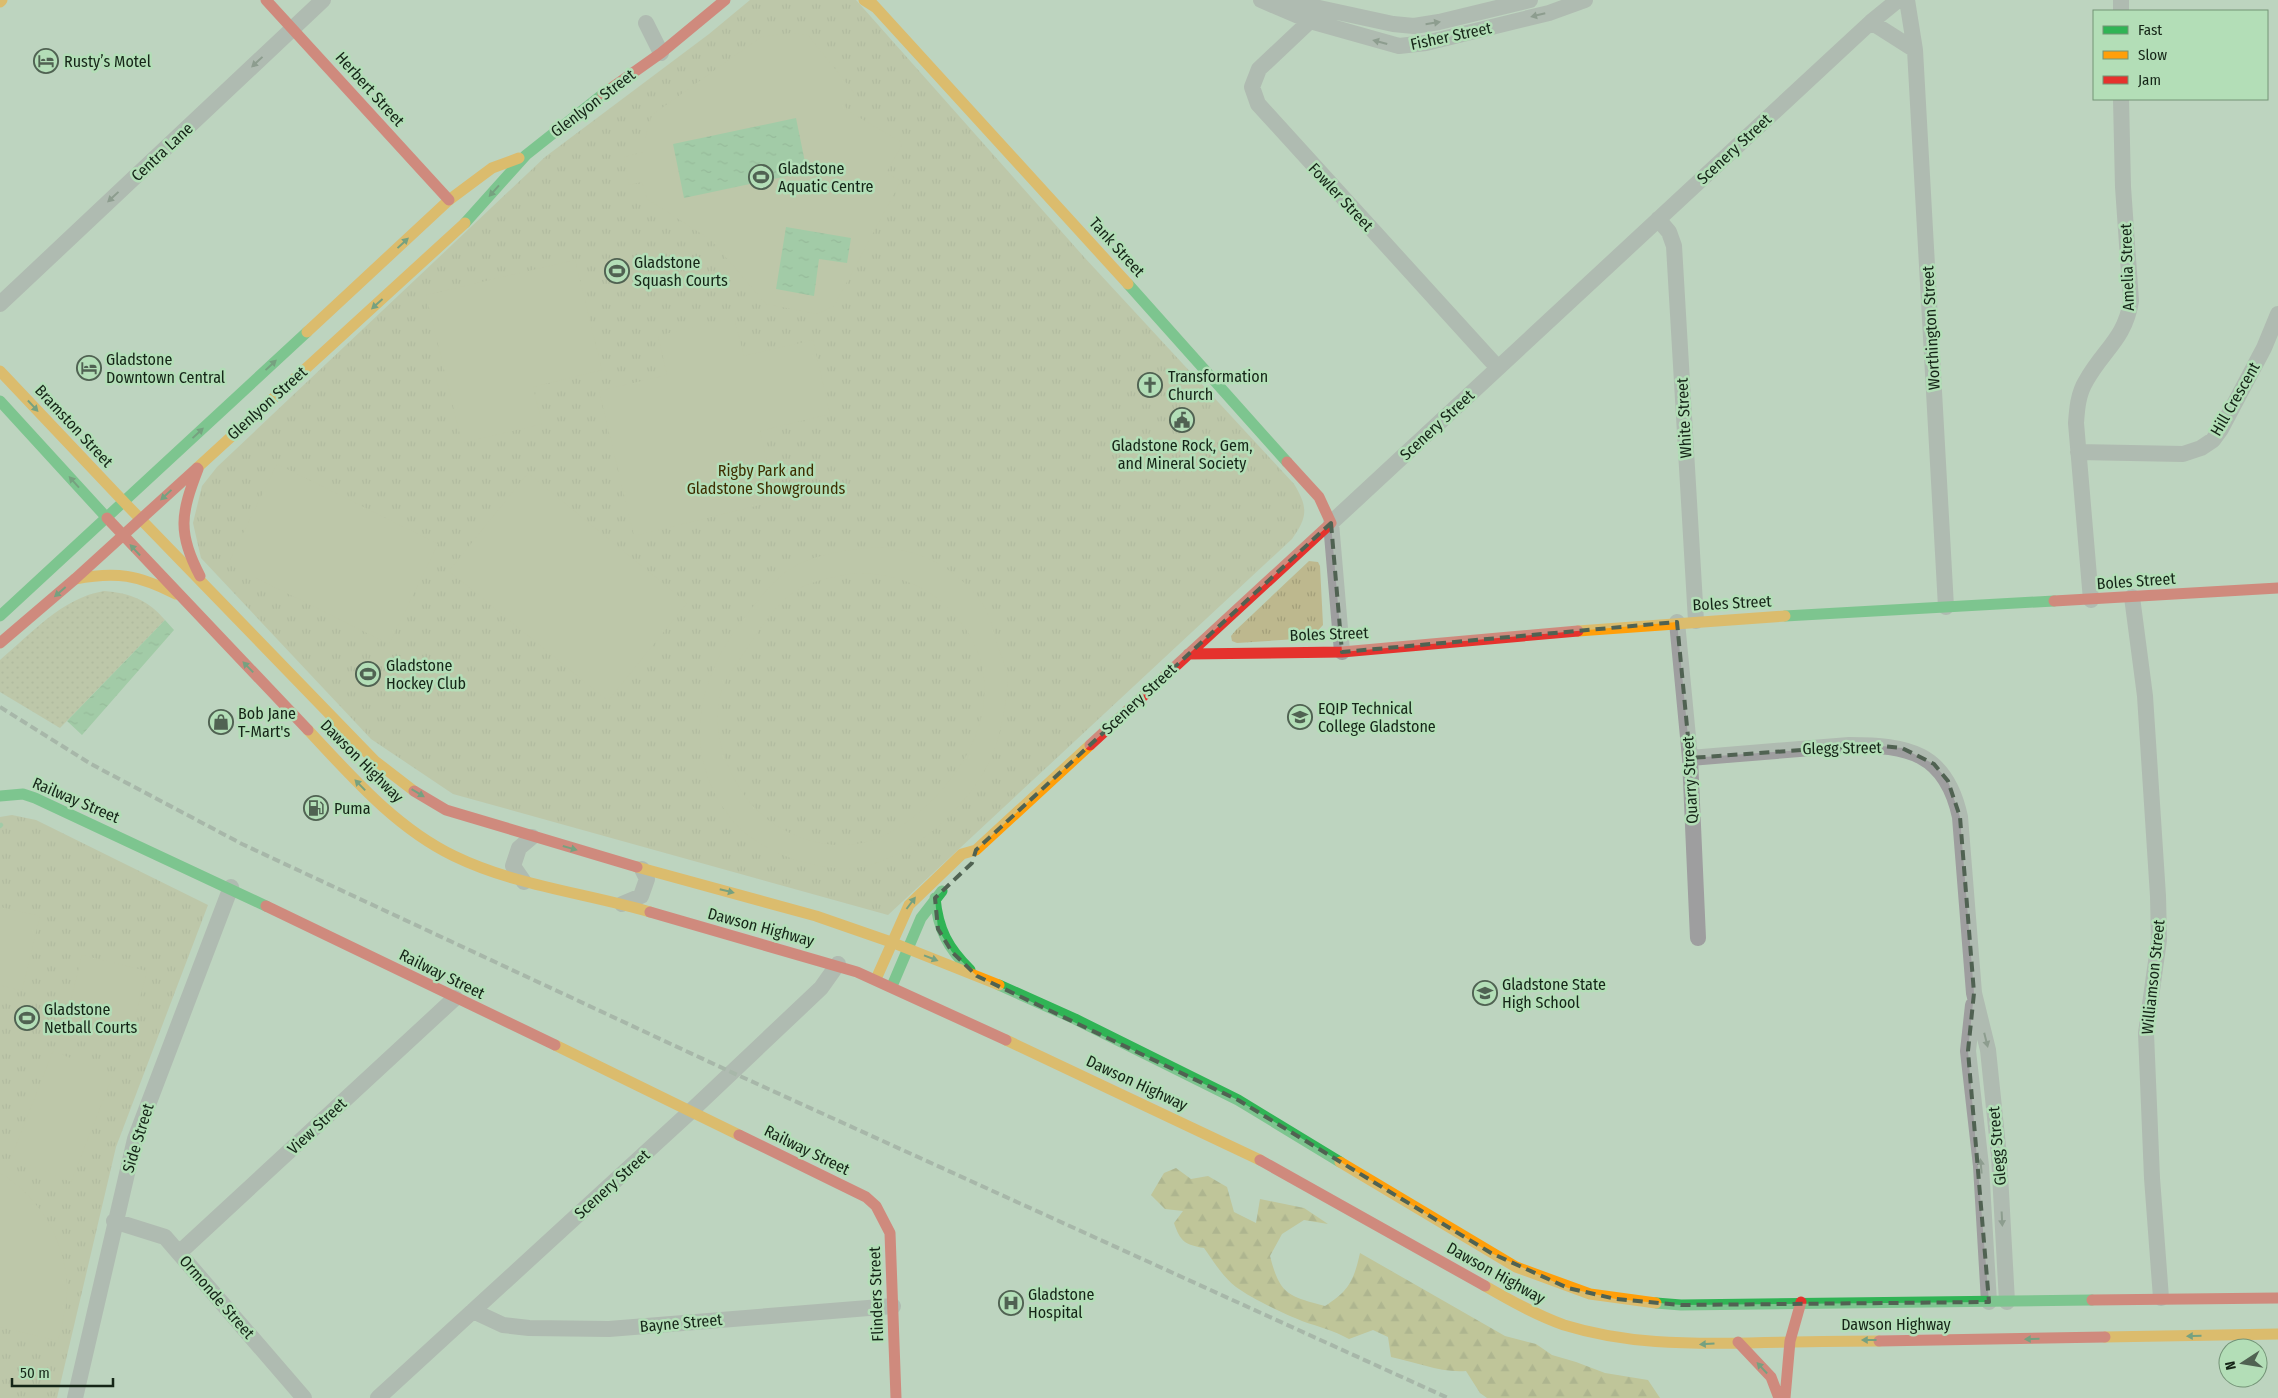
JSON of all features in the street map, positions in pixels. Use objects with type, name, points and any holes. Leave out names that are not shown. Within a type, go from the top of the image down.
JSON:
[{"type":"main road","name":"Herbert Street","points":[[266,0],[449,200]]},
{"type":"main road","name":"Glenlyon Street","points":[[0,643],[75,579],[466,223],[526,155],[600,96],[661,53],[725,0]]},
{"type":"main road","name":"Tank Street","points":[[872,2],[1319,496],[1332,523]]},
{"type":"main road","name":"Glenlyon Street","points":[[0,616],[449,200],[492,168],[526,155]]},
{"type":"main road","name":"Bramston Street","points":[[0,371],[124,502]]},
{"type":"main road","points":[[0,401],[107,518]]},
{"type":"main road","points":[[200,464],[184,504],[182,538],[187,552],[212,596]]},
{"type":"main road","name":"Dawson Highway","points":[[124,502],[212,596],[375,761],[412,790],[446,810],[642,870],[738,894],[891,942],[977,976],[1075,1019],[1238,1100],[1491,1253],[1540,1277],[1590,1294],[1642,1302],[1681,1305],[1801,1302],[2007,1302],[2161,1298],[2278,1298]]},
{"type":"main road","name":"Dawson Highway","points":[[107,518],[363,788],[396,818],[430,842],[466,862],[524,882],[622,904],[838,964],[876,979],[1265,1162],[1518,1305],[1555,1323],[1582,1332],[1644,1342],[1700,1344],[2278,1334]]},
{"type":"main road","name":"Scenery Street","points":[[876,979],[903,915],[920,893],[962,854],[976,850],[1332,523]]},
{"type":"main road","points":[[75,579],[102,573],[121,572],[141,576],[177,594]]},
{"type":"main road","name":"Boles Street","points":[[1188,654],[1342,652],[1677,622],[2132,598],[2278,588]]},
{"type":"main road","name":"Railway Street","points":[[0,796],[23,794],[35,798],[231,887],[866,1197]]},
{"type":"main road","points":[[972,863],[976,850]]},
{"type":"main road","points":[[892,986],[906,948],[921,918],[935,898],[954,880]]},
{"type":"main road","points":[[935,898],[936,921],[944,942],[977,976]]},
{"type":"main road","name":"Flinders Street","points":[[866,1197],[876,1206],[890,1234],[896,1398]]},
{"type":"main road","points":[[1785,1398],[1790,1341],[1801,1302]]},
{"type":"main road","points":[[1801,1302],[1806,1341],[1804,1355]]},
{"type":"main road","points":[[1738,1342],[1771,1378],[1779,1398]]},
{"type":"street","name":"Centra Lane","points":[[0,304],[323,0]]},
{"type":"street","name":"Fisher Street","points":[[1261,0],[1310,21],[1388,44],[1410,46],[1549,13],[1585,0]]},
{"type":"street","name":"Fisher Street","points":[[1282,0],[1392,24],[1414,26],[1439,22],[1530,0]]},
{"type":"street","name":"Scenery Street","points":[[1332,523],[1871,22],[1898,0]]},
{"type":"street","name":"Worthington Street","points":[[1907,0],[1915,50],[1946,607]]},
{"type":"street","name":"Fowler Street","points":[[1310,21],[1258,69],[1252,86],[1258,104],[1498,368]]},
{"type":"street","points":[[1871,22],[1915,50]]},
{"type":"street","points":[[646,23],[661,53]]},
{"type":"street","name":"Amelia Street","points":[[2091,600],[2076,423],[2078,401],[2085,383],[2121,332],[2128,319],[2131,301],[2123,187],[2121,100]]},
{"type":"street","name":"White Street","points":[[1658,219],[1669,232],[1674,246],[1696,621]]},
{"type":"street","name":"Hill Crescent","points":[[2078,452],[2183,454],[2200,448],[2213,440],[2221,429],[2264,348],[2278,314]]},
{"type":"street","points":[[1332,523],[1342,652]]},
{"type":"street","name":"Williamson Street","points":[[2132,598],[2145,696],[2158,896],[2159,940],[2146,1040],[2152,1178],[2161,1298]]},
{"type":"street","name":"Quarry Street","points":[[1677,622],[1690,758],[1698,938]]},
{"type":"street","name":"Glegg Street","points":[[1690,758],[1849,745],[1871,745],[1902,748],[1921,755],[1934,764],[1948,781],[1955,797],[1960,817],[1974,993],[1988,1050],[1998,1156],[2007,1302]]},
{"type":"street","points":[[524,882],[513,866],[519,848],[532,837]]},
{"type":"street","points":[[622,904],[642,896],[647,879],[642,870]]},
{"type":"street","name":"Side Street","points":[[75,1398],[134,1139],[231,887]]},
{"type":"street","name":"Scenery Street","points":[[378,1398],[690,1112],[821,988],[838,964]]},
{"type":"street","name":"Glegg Street","points":[[1974,993],[1968,1051],[1981,1166],[1989,1302]]},
{"type":"street","name":"View Street","points":[[179,1253],[455,998]]},
{"type":"street","name":"Ormonde Street","points":[[114,1221],[165,1237],[304,1398]]},
{"type":"street","name":"Bayne Street","points":[[473,1311],[503,1325],[529,1328],[609,1329],[892,1306]]},
{"type":"highlighted area","points":[[1331,523],[1342,652],[1677,622],[1690,758],[1871,745],[1902,748],[1934,764],[1948,781],[1960,817],[1974,993],[1968,1051],[1989,1302],[1681,1305],[1616,1299],[1568,1288],[1491,1253],[1238,1100],[977,976],[952,952],[938,929],[935,898],[972,863],[976,850]]},
{"type":"green space","name":"Rigby Park and Gladstone Showgrounds","points":[[750,0],[856,0],[1084,257],[1294,484],[1304,506],[1301,524],[1292,539],[888,915],[453,794],[371,739],[201,558],[193,523],[202,486],[217,467],[545,157],[709,34]]},
{"type":"green space","name":"Gladstone Aquatic Centre","points":[[792,33],[808,35],[855,94],[844,104],[848,111],[903,143],[886,173],[901,181],[834,306],[817,314],[766,304],[711,240],[647,199],[642,182],[629,185],[624,157],[645,152],[645,138],[652,115],[761,37]]},
{"type":"green space","points":[[575,260],[602,370],[533,387],[542,424],[462,443],[426,295]]},
{"type":"green space","points":[[734,317],[744,356],[813,340],[830,414],[760,431],[776,501],[634,536],[599,391],[667,375],[658,336]]},
{"type":"green space","points":[[277,464],[438,544],[389,644],[228,564]]},
{"type":"green space","points":[[528,473],[687,603],[608,701],[449,571]]},
{"type":"green space","points":[[878,547],[915,553],[928,559],[956,576],[976,595],[990,618],[1006,668],[1006,702],[997,744],[985,770],[973,789],[941,824],[922,839],[882,861],[854,868],[824,867],[792,859],[762,845],[744,832],[729,816],[713,790],[703,763],[700,736],[702,709],[708,683],[719,657],[756,603],[778,579],[790,569],[816,557],[837,552]],"holes":[[[855,573],[896,578],[921,588],[943,603],[953,613],[970,635],[980,658],[984,682],[983,705],[978,729],[968,751],[955,773],[925,807],[910,820],[879,838],[862,843],[844,845],[825,844],[805,839],[776,825],[757,811],[742,792],[721,746],[718,729],[720,696],[726,680],[759,630],[776,608],[790,595],[806,585],[818,581]]]},
{"type":"green space","points":[[1309,561],[1318,562],[1320,566],[1323,625],[1311,638],[1237,643],[1232,641],[1231,636],[1236,630]]},
{"type":"green space","points":[[104,591],[138,599],[152,607],[165,620],[60,728],[0,692],[0,660],[61,609],[89,595]]},
{"type":"green space","points":[[12,815],[36,820],[208,905],[116,1147],[57,1398],[0,1398],[0,817]]},
{"type":"green space","points":[[0,907],[40,916],[22,991],[0,985]]},
{"type":"green space","points":[[82,955],[147,971],[128,1044],[64,1028]]},
{"type":"green space","points":[[53,1051],[113,1075],[71,1182],[11,1158]]},
{"type":"green space","points":[[1176,1168],[1191,1179],[1208,1176],[1227,1187],[1234,1212],[1256,1223],[1260,1199],[1304,1208],[1328,1224],[1304,1220],[1282,1234],[1270,1256],[1282,1286],[1294,1296],[1325,1306],[1333,1301],[1345,1290],[1353,1278],[1360,1253],[1505,1336],[1536,1344],[1552,1355],[1605,1373],[1648,1380],[1660,1398],[1487,1398],[1480,1393],[1466,1371],[1438,1369],[1391,1357],[1388,1337],[1373,1330],[1349,1339],[1277,1310],[1236,1287],[1223,1274],[1204,1248],[1188,1244],[1181,1238],[1174,1223],[1183,1211],[1165,1209],[1151,1195],[1164,1173]]},
{"type":"green space","points":[[0,1173],[14,1182],[37,1206],[47,1220],[61,1252],[65,1268],[67,1299],[58,1341],[0,1327]]},
{"type":"water","points":[[796,118],[807,172],[684,198],[673,144]]},
{"type":"water","points":[[786,227],[851,238],[847,263],[819,259],[814,296],[776,289]]},
{"type":"water","points":[[165,620],[174,630],[82,735],[67,721]]},
{"type":"railway","points":[[0,707],[91,764],[242,844],[731,1072],[1448,1398]]},
{"type":"traffic: fast","points":[[465,223],[526,155],[603,94]]},
{"type":"traffic: fast","points":[[1128,284],[1287,462]]},
{"type":"traffic: fast","points":[[0,616],[307,332]]},
{"type":"traffic: fast","points":[[0,401],[107,518]]},
{"type":"traffic: fast","points":[[1785,616],[2054,601]]},
{"type":"traffic: fast","points":[[0,796],[23,794],[35,798],[266,906]]},
{"type":"traffic: fast","points":[[892,986],[921,918],[942,891]]},
{"type":"traffic: fast","points":[[935,898],[936,909],[945,938],[970,970]]},
{"type":"traffic: fast","points":[[999,985],[1075,1019],[1238,1100],[1340,1162]]},
{"type":"traffic: fast","points":[[1656,1303],[1681,1305],[2092,1300]]},
{"type":"traffic: slow","points":[[864,0],[875,7]]},
{"type":"traffic: slow","points":[[869,0],[1128,284]]},
{"type":"traffic: slow","points":[[307,332],[449,200],[492,168],[519,158]]},
{"type":"traffic: slow","points":[[197,468],[465,223]]},
{"type":"traffic: slow","points":[[0,371],[124,502]]},
{"type":"traffic: slow","points":[[124,502],[375,761],[414,791]]},
{"type":"traffic: slow","points":[[75,579],[103,575],[127,576],[176,594]]},
{"type":"traffic: slow","points":[[1578,631],[1785,616]]},
{"type":"traffic: slow","points":[[308,730],[358,783],[394,816],[413,831],[454,856],[502,875],[526,882],[650,912]]},
{"type":"traffic: slow","points":[[876,979],[909,905],[962,854],[976,850],[1090,745]]},
{"type":"traffic: slow","points":[[637,867],[816,916],[891,942],[999,985]]},
{"type":"traffic: slow","points":[[1006,1040],[1260,1160]]},
{"type":"traffic: slow","points":[[555,1045],[739,1135]]},
{"type":"traffic: slow","points":[[1340,1162],[1516,1267],[1590,1294],[1656,1303]]},
{"type":"traffic: slow","points":[[1485,1286],[1554,1321],[1610,1336],[1656,1342],[1702,1343],[1879,1341]]},
{"type":"traffic: slow","points":[[2105,1337],[2278,1334]]},
{"type":"traffic: jam","points":[[266,0],[449,200]]},
{"type":"traffic: jam","points":[[603,94],[661,53],[725,0]]},
{"type":"traffic: jam","points":[[1090,745],[1331,523],[1319,497],[1287,462]]},
{"type":"traffic: jam","points":[[0,643],[75,579],[197,468]]},
{"type":"traffic: jam","points":[[198,469],[188,498],[184,523],[188,547],[200,576]]},
{"type":"traffic: jam","points":[[107,518],[308,730]]},
{"type":"traffic: jam","points":[[2054,601],[2278,588]]},
{"type":"traffic: jam","points":[[1188,654],[1342,652],[1578,631]]},
{"type":"traffic: jam","points":[[414,791],[446,810],[637,867]]},
{"type":"traffic: jam","points":[[266,906],[555,1045]]},
{"type":"traffic: jam","points":[[650,912],[857,972],[1006,1040]]},
{"type":"traffic: jam","points":[[739,1135],[866,1197],[876,1206],[890,1233],[896,1398]]},
{"type":"traffic: jam","points":[[1260,1160],[1485,1286]]},
{"type":"traffic: jam","points":[[2092,1300],[2278,1298]]},
{"type":"traffic: jam","points":[[1785,1398],[1790,1341],[1801,1302]]},
{"type":"traffic: jam","points":[[1879,1341],[2105,1337]]},
{"type":"traffic: jam","points":[[1738,1342],[1771,1377],[1779,1398]]},
{"type":"place","name":"Rusty’s Motel","points":[[46,61]]},
{"type":"place","name":"Gladstone Aquatic Centre","points":[[761,177]]},
{"type":"place","name":"Gladstone Squash Courts","points":[[617,271]]},
{"type":"place","name":"Gladstone Downtown Central","points":[[89,368]]},
{"type":"place","name":"Transformation Church","points":[[1150,385]]},
{"type":"place","name":"Gladstone Rock, Gem, and Mineral Society","points":[[1182,420]]},
{"type":"place","name":"Gladstone Hockey Club","points":[[368,674]]},
{"type":"place","name":"EQIP Technical College Gladstone","points":[[1300,717]]},
{"type":"place","name":"Bob Jane T-Mart's","points":[[221,722]]},
{"type":"place","name":"Puma","points":[[316,808]]},
{"type":"place","name":"Gladstone State High School","points":[[1485,993]]},
{"type":"place","name":"Gladstone Netball Courts","points":[[27,1018]]},
{"type":"place","name":"Gladstone Hospital","points":[[1011,1303]]}]
